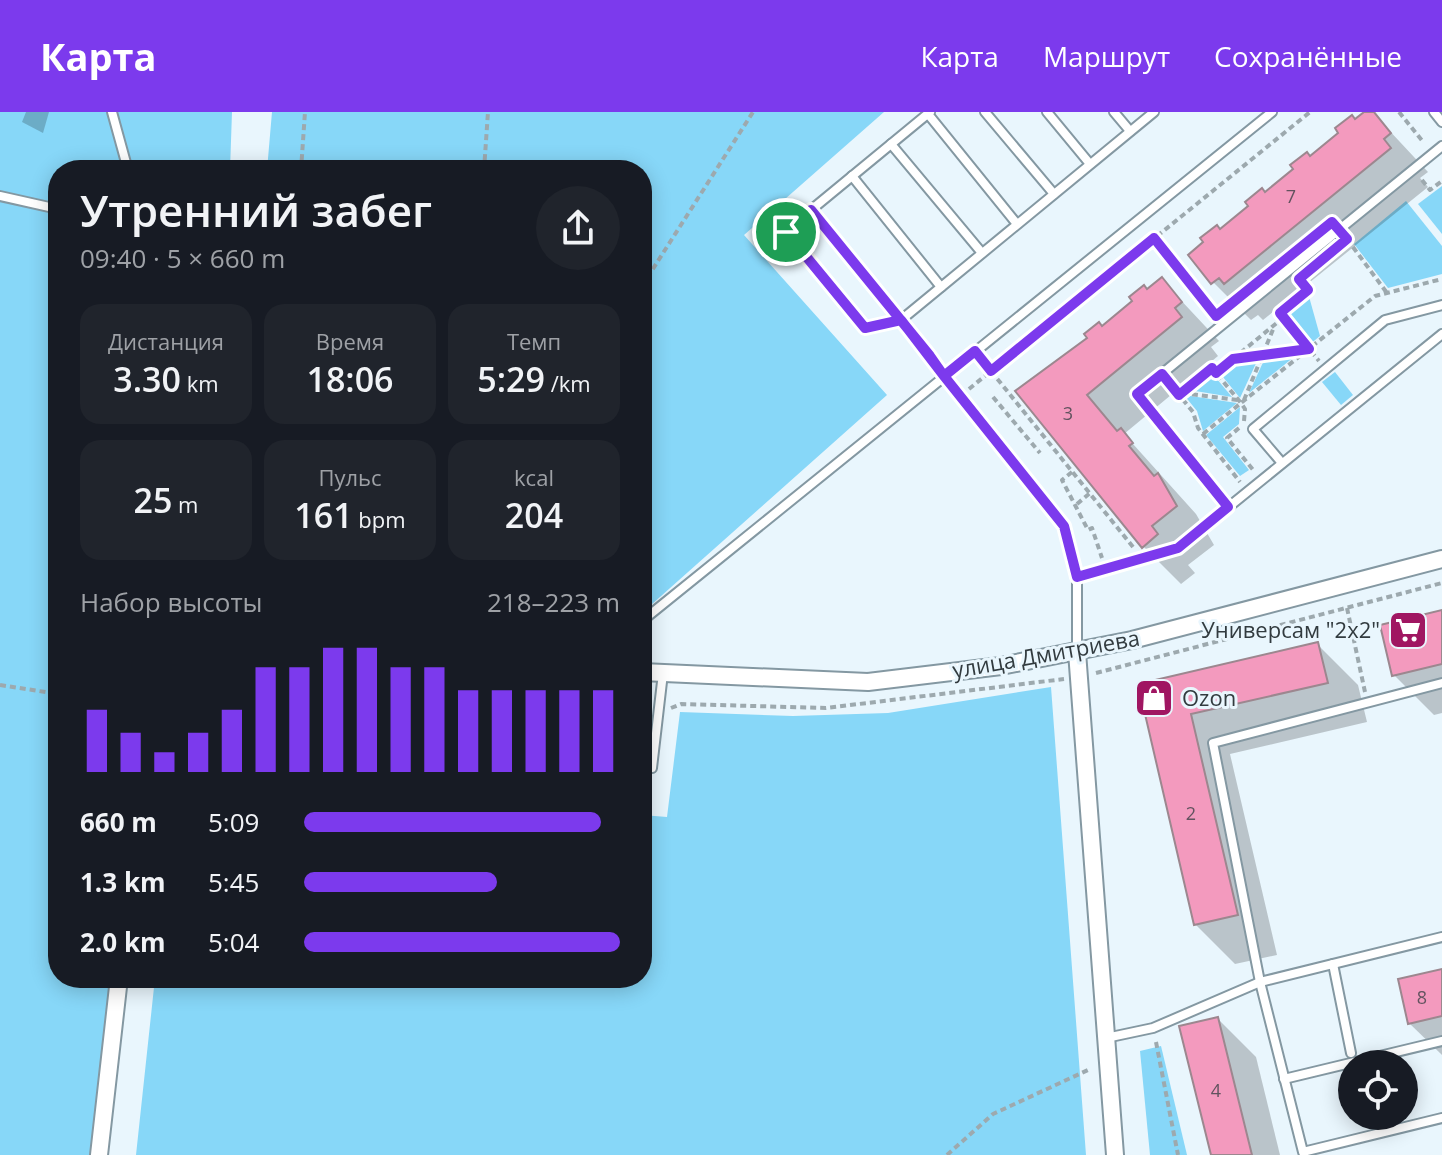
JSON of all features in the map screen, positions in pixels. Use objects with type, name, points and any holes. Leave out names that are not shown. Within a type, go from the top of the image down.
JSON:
[{"type":"street","name":"улица Дмитриева","points":[[652,672],[868,682],[1077,652],[1442,559]]},
{"type":"street","points":[[1077,652],[1115,1155]]},
{"type":"street","points":[[99,1155],[118,988]]},
{"type":"lane","points":[[112,112],[125,160]]},
{"type":"lane","points":[[985,112],[1054,194]]},
{"type":"lane","points":[[1047,112],[1090,164]]},
{"type":"lane","points":[[1114,112],[1130,131]]},
{"type":"lane","points":[[1017,224],[929,113],[786,232],[865,328],[901,320],[1154,112]]},
{"type":"lane","points":[[652,613],[1272,112]]},
{"type":"lane","points":[[1434,112],[1442,122]]},
{"type":"lane","points":[[891,144],[982,253]]},
{"type":"lane","points":[[1228,507],[1137,394],[1442,146]]},
{"type":"lane","points":[[852,176],[941,287]]},
{"type":"lane","points":[[0,196],[48,207]]},
{"type":"lane","points":[[811,210],[1064,526],[1077,577],[1077,652]]},
{"type":"lane","points":[[1282,463],[1253,429],[1385,320],[1442,305]]},
{"type":"lane","points":[[1077,577],[1178,548],[1442,334]]},
{"type":"lane","points":[[652,768],[663,673]]},
{"type":"lane","points":[[1442,683],[1213,743],[1260,982],[1303,1152],[1442,1118]]},
{"type":"lane","points":[[1106,1038],[1153,1028],[1260,982],[1442,937]]},
{"type":"lane","points":[[1333,964],[1350,1050]]},
{"type":"lane","points":[[1284,1079],[1442,1041]]},
{"type":"path","points":[[302,160],[305,112]]},
{"type":"path","points":[[485,160],[488,112]]},
{"type":"path","points":[[652,270],[753,112]]},
{"type":"path","points":[[961,396],[1310,112]]},
{"type":"path","points":[[1399,112],[1426,146],[1417,153]]},
{"type":"path","points":[[1409,189],[1421,179],[1430,190],[1442,181]]},
{"type":"path","points":[[1347,239],[1359,229]]},
{"type":"path","points":[[1339,230],[1387,293]]},
{"type":"path","points":[[1154,238],[1216,316]]},
{"type":"path","points":[[1309,349],[1280,313],[1308,290],[1299,279],[1311,269]]},
{"type":"path","points":[[1203,434],[1375,296],[1442,279]]},
{"type":"path","points":[[1204,326],[1228,306]]},
{"type":"path","points":[[1216,373],[1284,317]]},
{"type":"path","points":[[1241,401],[1275,325]]},
{"type":"path","points":[[1233,359],[1309,349]]},
{"type":"path","points":[[975,351],[1137,552]]},
{"type":"path","points":[[1180,394],[1212,368],[1245,409],[1243,425],[1227,438],[1254,471]]},
{"type":"path","points":[[1162,374],[1180,394],[1203,434],[1240,482]]},
{"type":"path","points":[[1008,392],[995,399],[1040,453]]},
{"type":"path","points":[[1180,394],[1241,401]]},
{"type":"path","points":[[1015,423],[1026,414]]},
{"type":"path","points":[[1072,472],[1062,480],[1088,530],[1092,528],[1102,560]]},
{"type":"path","points":[[1077,504],[1090,493]]},
{"type":"path","points":[[1078,677],[1442,583]]},
{"type":"path","points":[[1347,608],[1367,703]]},
{"type":"path","points":[[0,685],[48,692]]},
{"type":"path","points":[[1153,1028],[1178,1155]]},
{"type":"path","points":[[947,1155],[993,1114],[1088,1070]]},
{"type":"shaded area","points":[[0,112],[232,112],[230,160],[48,160],[48,988],[121,988],[98,1155],[0,1155]]},
{"type":"shaded area","points":[[272,112],[884,112],[744,235],[887,395],[652,604],[652,160],[268,160]]},
{"type":"shaded area","points":[[1442,186],[1442,234],[1418,204]]},
{"type":"shaded area","points":[[1406,201],[1442,246],[1442,274],[1388,288],[1354,244]]},
{"type":"shaded area","points":[[1308,293],[1320,336],[1309,345],[1285,316]]},
{"type":"shaded area","points":[[1299,353],[1249,393],[1265,358]]},
{"type":"shaded area","points":[[1258,359],[1240,398],[1219,372],[1229,363]]},
{"type":"shaded area","points":[[1211,372],[1232,397],[1189,390]]},
{"type":"shaded area","points":[[1335,372],[1353,395],[1341,405],[1322,382]]},
{"type":"shaded area","points":[[1184,395],[1237,403],[1203,431],[1197,411]]},
{"type":"shaded area","points":[[1240,407],[1239,424],[1223,437],[1249,470],[1240,476],[1206,435]]},
{"type":"shaded area","points":[[1051,687],[1086,1155],[136,1155],[154,988],[652,988],[652,816],[667,817],[680,712],[793,716],[888,713]]},
{"type":"shaded area","points":[[1161,1046],[1187,1155],[1150,1155],[1140,1051]]},
{"type":"building","points":[[1364,112],[1374,112],[1391,133],[1384,139],[1391,148],[1224,284],[1219,278],[1211,284],[1188,255],[1203,242],[1200,238],[1217,225],[1220,229],[1248,206],[1245,202],[1262,188],[1265,192],[1293,169],[1290,165],[1307,152],[1310,156],[1338,133],[1335,128],[1352,115],[1355,119]]},
{"type":"building","points":[[1162,277],[1182,302],[1175,308],[1182,317],[1087,395],[1117,431],[1121,428],[1133,443],[1129,446],[1154,476],[1158,473],[1177,506],[1152,526],[1158,534],[1142,548],[1015,391],[1087,338],[1084,334],[1099,322],[1102,326],[1132,301],[1129,297],[1144,285],[1147,289]]},
{"type":"building","points":[[1442,610],[1442,664],[1392,676],[1380,625]]},
{"type":"building","points":[[1318,642],[1328,683],[1191,714],[1238,915],[1194,925],[1138,684]]},
{"type":"building","points":[[1442,969],[1442,1016],[1408,1024],[1398,979]]},
{"type":"building","points":[[1218,1017],[1252,1155],[1211,1155],[1179,1026]]},
{"type":"place","name":"Универсам \"2x2\"","points":[[1408,630]]},
{"type":"place","name":"Ozon","points":[[1154,698]]},
{"type":"route","points":[[786,232],[811,210],[930,356],[944,376],[975,351],[991,371],[1154,238],[1216,316],[1332,222],[1347,239],[1299,279],[1308,290],[1280,313],[1309,349],[1233,359],[1216,373],[1212,368],[1179,395],[1162,374],[1137,394],[1228,507],[1178,548],[1077,577],[1064,526],[944,376],[930,356],[901,320],[865,328],[786,232]]}]
